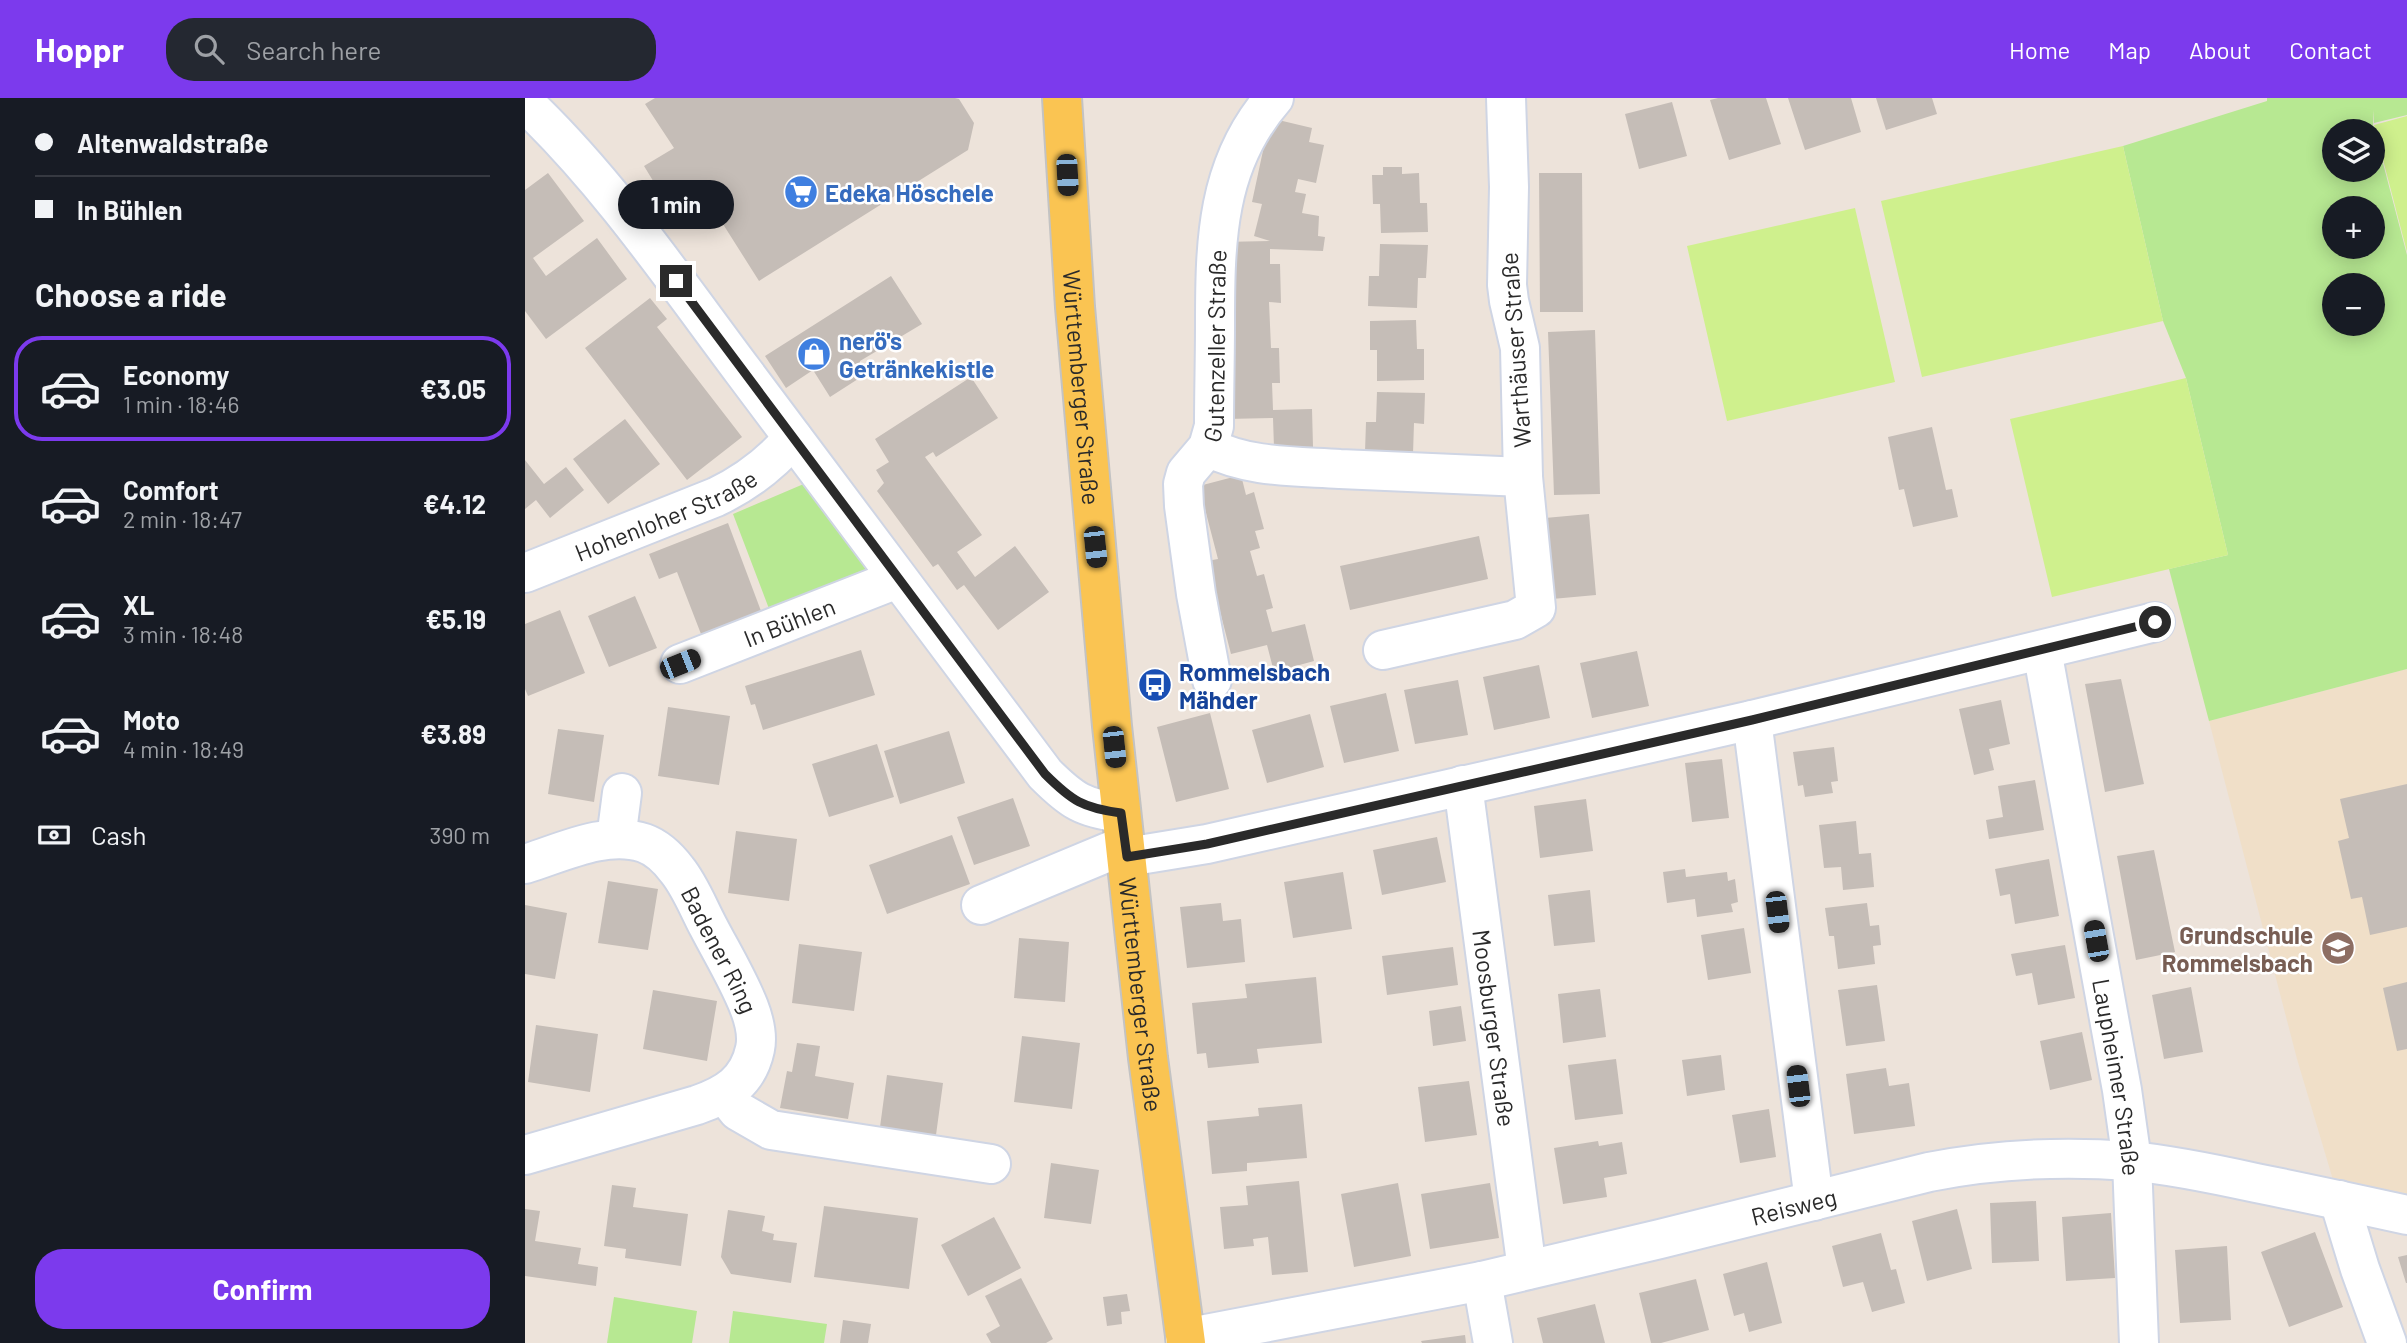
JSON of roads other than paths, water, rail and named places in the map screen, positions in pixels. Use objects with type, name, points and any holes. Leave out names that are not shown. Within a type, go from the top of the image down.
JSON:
[{"type":"main road","name":"Württemberger Straße","points":[[1062,98],[1086,444],[1124,838],[1148,1058],[1185,1340]]},
{"type":"street","name":"Gutenzeller Straße","points":[[1212,680],[1196,594],[1183,484],[1186,473],[1207,447],[1214,426],[1215,258],[1219,222],[1230,177],[1243,143],[1274,98]]},
{"type":"street","name":"Warthäuser Straße","points":[[1383,650],[1515,620],[1536,608],[1523,477],[1520,348],[1507,285],[1509,187],[1506,98]]},
{"type":"street","points":[[525,103],[592,174],[693,303],[1045,774],[1065,793],[1124,838]]},
{"type":"street","name":"Hohenloher Straße","points":[[525,573],[740,485],[777,457],[793,438]]},
{"type":"street","name":"Warthäuser Straße","points":[[1207,447],[1243,461],[1286,466],[1523,477]]},
{"type":"street","name":"In Bühlen","points":[[680,664],[897,579]]},
{"type":"street","points":[[981,905],[1124,838],[1207,844],[1752,720],[2155,622]]},
{"type":"street","name":"Laupheimer Straße","points":[[2042,650],[2120,1077],[2132,1161],[2139,1343]]},
{"type":"street","points":[[1752,720],[1814,1201]]},
{"type":"street","name":"Moosburger Straße","points":[[1463,785],[1527,1270]]},
{"type":"street","points":[[615,839],[622,793]]},
{"type":"street","name":"Badener Ring","points":[[525,864],[597,842],[631,839],[658,850],[673,865],[690,892],[749,1007],[754,1024],[756,1047],[744,1074],[725,1095]]},
{"type":"street","points":[[525,1155],[725,1095],[738,1111],[771,1130],[991,1164]]},
{"type":"street","name":"Reisweg","points":[[1185,1340],[1482,1281],[1962,1165],[2047,1159],[2132,1161],[2223,1176],[2407,1215]]},
{"type":"street","points":[[2339,1200],[2387,1343]]},
{"type":"street","points":[[1482,1281],[1493,1343]]},
{"type":"place","name":"Edeka Höschele","points":[[801,192]]},
{"type":"place","name":"nerö's Getränkekistle","points":[[814,354]]},
{"type":"place","name":"Rommelsbach Mähder","points":[[1155,685]]},
{"type":"place","name":"Grundschule Rommelsbach","points":[[2338,948]]}]
